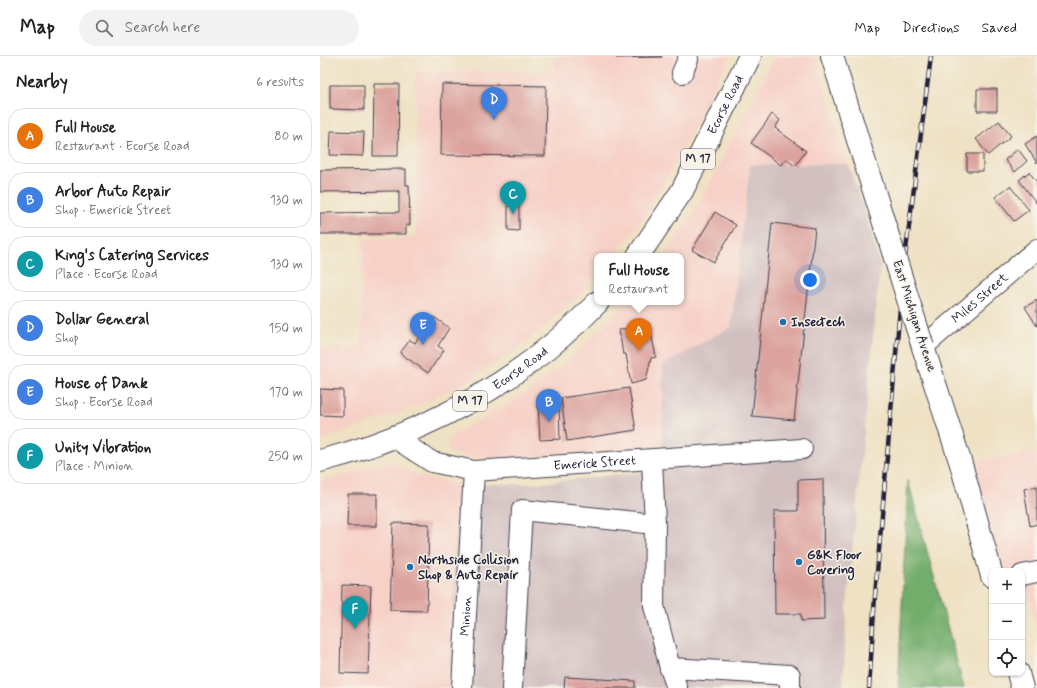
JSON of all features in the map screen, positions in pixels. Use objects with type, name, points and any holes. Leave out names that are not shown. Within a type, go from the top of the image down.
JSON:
[{"type":"main road","name":"Ecorse Road","points":[[640,253],[682,191],[750,56]]},
{"type":"main road","name":"East Michigan Avenue","points":[[832,58],[961,464],[990,568]]},
{"type":"main road","name":"Ecorse Road","points":[[320,461],[395,438],[485,393],[545,352],[595,305]]},
{"type":"main road","points":[[1019,676],[1022,688]]},
{"type":"street","name":"Miles Street","points":[[923,347],[1037,249]]},
{"type":"street","name":"Emerick Street","points":[[395,438],[432,462],[474,471],[802,449]]},
{"type":"street","points":[[652,460],[655,524],[654,606],[670,668],[677,688]]},
{"type":"street","name":"Minion","points":[[462,688],[474,471]]},
{"type":"street","points":[[512,688],[522,510],[655,524]]},
{"type":"street","points":[[1025,574],[1037,572]]},
{"type":"street","points":[[670,668],[790,675],[790,688]]},
{"type":"shaded area","points":[[555,56],[730,56],[664,184],[638,226],[616,253],[594,253],[594,278],[576,298],[537,333],[470,380],[419,405],[320,441],[320,348],[361,347],[363,239],[416,237],[415,71],[555,72]]},
{"type":"shaded area","points":[[775,56],[812,56],[816,60],[848,164],[750,165],[731,327],[662,451],[496,459],[471,458],[450,452],[447,446],[450,437],[510,403],[552,374],[599,332],[624,305],[684,305],[684,253],[667,253],[703,197]]},
{"type":"shaded area","points":[[848,164],[862,203],[880,265],[847,605],[843,688],[449,688],[458,484],[531,484],[662,470],[663,365],[731,327],[750,165]]},
{"type":"shaded area","points":[[1037,452],[1037,630],[1025,583],[1025,568],[991,568],[963,464]]},
{"type":"shaded area","points":[[390,462],[422,477],[458,484],[449,688],[320,688],[320,481]]},
{"type":"green space","points":[[908,480],[964,688],[898,688]]},
{"type":"building","points":[[616,56],[662,56],[662,57],[616,58]]},
{"type":"building","points":[[374,84],[399,84],[398,156],[373,156]]},
{"type":"building","points":[[442,84],[546,86],[545,156],[441,155]]},
{"type":"building","points":[[330,85],[364,85],[364,110],[330,109]]},
{"type":"building","points":[[977,89],[997,89],[997,111],[977,111]]},
{"type":"building","points":[[772,114],[780,120],[775,128],[806,151],[795,166],[786,159],[781,165],[751,143]]},
{"type":"building","points":[[999,121],[1011,136],[988,155],[976,139]]},
{"type":"building","points":[[331,131],[364,132],[363,156],[330,155]]},
{"type":"building","points":[[1037,136],[1037,163],[1025,144]]},
{"type":"building","points":[[1018,149],[1027,161],[1015,172],[1005,160]]},
{"type":"building","points":[[967,154],[983,154],[983,171],[967,171]]},
{"type":"building","points":[[406,169],[406,185],[409,185],[410,225],[406,225],[406,234],[320,234],[320,213],[399,212],[399,191],[320,192],[320,170]]},
{"type":"building","points":[[1029,172],[1037,182],[1037,204],[1019,180]]},
{"type":"building","points":[[1010,186],[1029,210],[1014,221],[995,197]]},
{"type":"building","points":[[508,197],[519,197],[519,231],[508,230]]},
{"type":"building","points":[[715,212],[736,225],[714,262],[692,250]]},
{"type":"building","name":"Insectech","points":[[772,223],[815,228],[794,420],[752,416]]},
{"type":"building","points":[[1037,300],[1037,326],[1025,307]]},
{"type":"building","points":[[434,317],[449,328],[438,346],[444,350],[428,373],[400,353],[410,340],[415,343]]},
{"type":"building","points":[[649,323],[656,357],[651,358],[646,380],[631,384],[626,354],[623,354],[619,330]]},
{"type":"building","points":[[629,388],[636,430],[567,441],[561,398]]},
{"type":"building","points":[[320,389],[343,390],[343,416],[320,415]]},
{"type":"building","points":[[559,404],[560,439],[540,440],[538,405]]},
{"type":"building","name":"G&K Floor Covering","points":[[823,479],[824,620],[801,621],[801,614],[775,614],[774,511],[798,511],[798,480]]},
{"type":"building","points":[[1037,486],[1037,524],[1030,526],[1024,489]]},
{"type":"building","points":[[348,494],[377,494],[377,526],[347,526]]},
{"type":"building","name":"Northside Collision Shop & Auto Repair","points":[[393,523],[429,524],[427,611],[390,610]]},
{"type":"building","points":[[342,585],[371,586],[368,674],[340,673]]},
{"type":"building","points":[[565,677],[635,681],[635,688],[564,688]]},
{"type":"railway","points":[[869,688],[875,596],[903,273],[931,56]]},
{"type":"place","name":"Dollar General","points":[[494,120]]},
{"type":"place","name":"King's Catering Services","points":[[513,214]]},
{"type":"place","name":"Insectech","points":[[783,322]]},
{"type":"place","name":"House of Dank","points":[[423,345]]},
{"type":"place","name":"Full House","points":[[639,351]]},
{"type":"place","name":"Arbor Auto Repair","points":[[549,422]]},
{"type":"place","name":"G&K Floor Covering","points":[[799,562]]},
{"type":"place","name":"Northside Collision Shop & Auto Repair","points":[[410,567]]},
{"type":"place","name":"Unity Vibration","points":[[355,629]]}]
